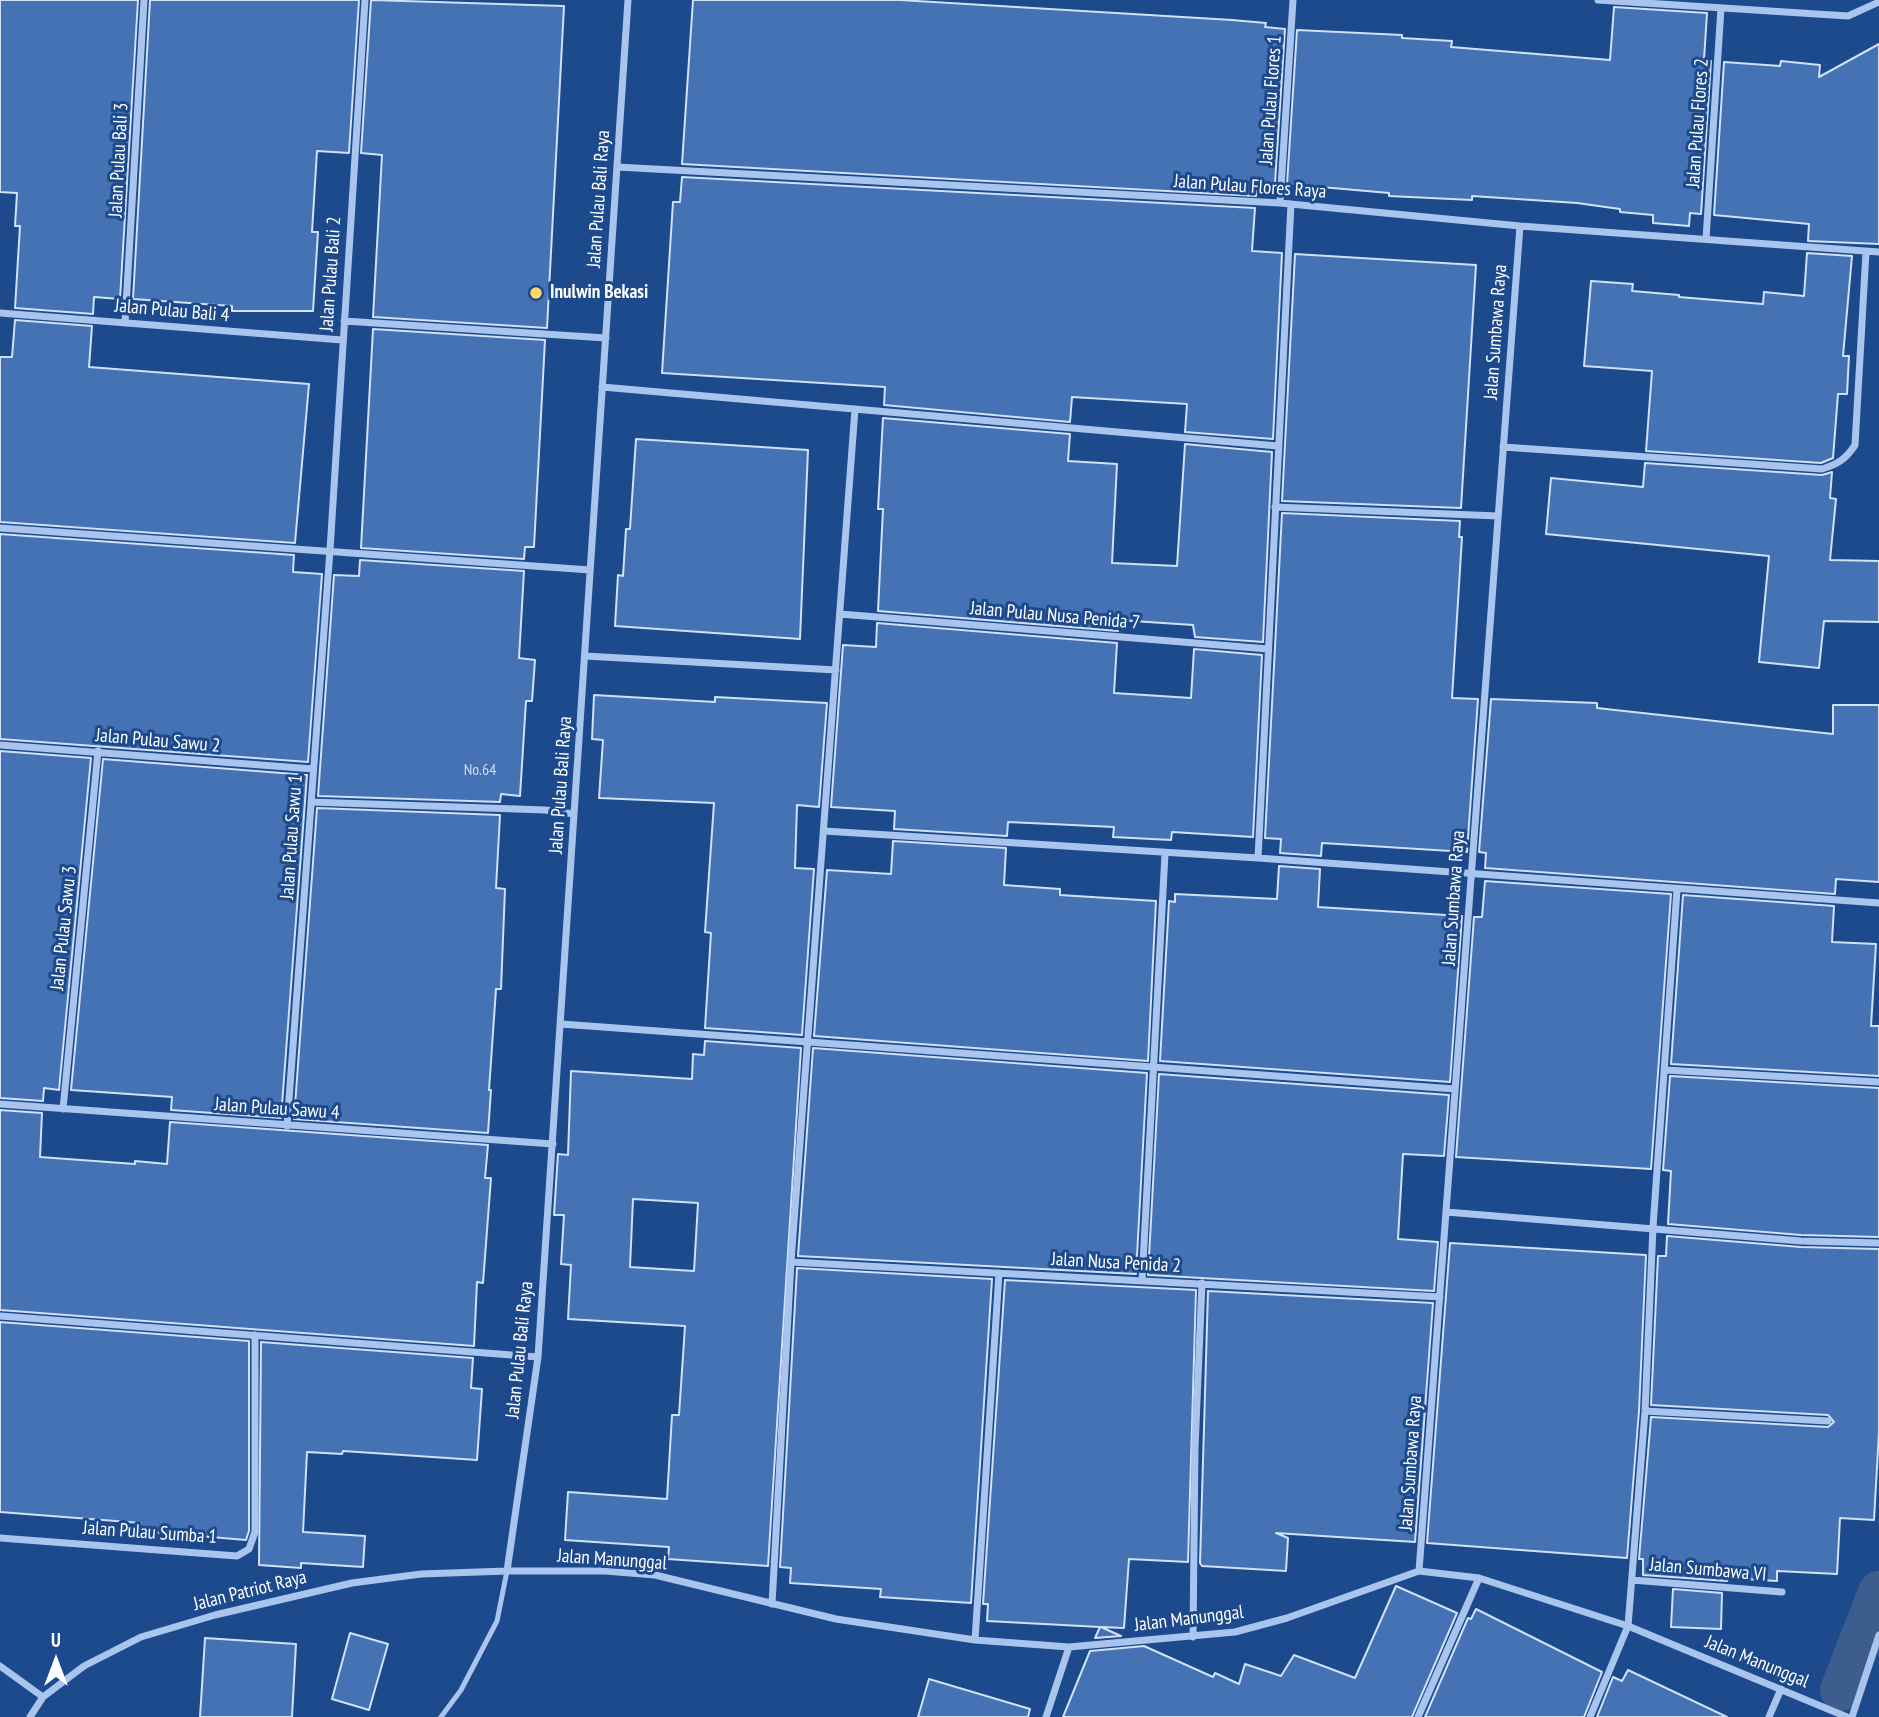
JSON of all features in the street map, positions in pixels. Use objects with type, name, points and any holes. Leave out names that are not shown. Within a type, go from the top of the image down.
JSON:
[{"type":"street","name":"Jalan Pulau Bali 3","points":[[125,323],[144,0]]},
{"type":"street","name":"Jalan Pulau Bali 2","points":[[330,550],[365,0]]},
{"type":"street","name":"Jalan Pulau Bali Raya","points":[[508,1571],[538,1357],[628,0]]},
{"type":"street","name":"Jalan Pulau Flores 1","points":[[1280,203],[1293,0]]},
{"type":"street","points":[[1598,0],[1848,16],[1879,2]]},
{"type":"street","name":"Jalan Pulau Flores 2","points":[[1706,239],[1721,8]]},
{"type":"street","name":"Jalan Pulau Flores Raya","points":[[617,167],[1280,203],[1520,226],[1879,252]]},
{"type":"street","points":[[1258,858],[1291,204]]},
{"type":"street","name":"Jalan Sumbawa Raya","points":[[1419,1572],[1520,226]]},
{"type":"street","points":[[1503,447],[1822,469],[1836,465],[1847,458],[1855,445],[1866,252]]},
{"type":"street","name":"Jalan Pulau Bali 4","points":[[0,313],[342,340]]},
{"type":"street","points":[[344,321],[606,338]]},
{"type":"street","points":[[603,387],[1279,446]]},
{"type":"street","points":[[772,1604],[791,1262],[855,409]]},
{"type":"street","points":[[1275,507],[1498,516]]},
{"type":"street","points":[[0,528],[590,570]]},
{"type":"street","name":"Jalan Pulau Sawu 1","points":[[287,1126],[330,550]]},
{"type":"street","name":"Jalan Pulau Nusa Penida 7","points":[[840,614],[1268,649]]},
{"type":"street","points":[[585,656],[836,670]]},
{"type":"street","name":"Jalan Pulau Sawu 2","points":[[0,745],[313,769]]},
{"type":"street","name":"Jalan Pulau Sawu 3","points":[[63,1109],[98,751]]},
{"type":"street","points":[[311,802],[545,810],[574,814]]},
{"type":"street","points":[[824,831],[1258,858],[1879,903]]},
{"type":"street","points":[[1142,1280],[1156,1067],[1165,853]]},
{"type":"street","points":[[1590,1717],[1628,1626],[1645,1410],[1653,1227],[1678,890]]},
{"type":"street","points":[[561,1024],[1455,1088]]},
{"type":"street","points":[[1665,1070],[1879,1082]]},
{"type":"street","name":"Jalan Pulau Sawu 4","points":[[0,1104],[553,1144]]},
{"type":"street","points":[[1446,1213],[1653,1227],[1801,1241],[1879,1243]]},
{"type":"street","name":"Jalan Nusa Penida 2","points":[[791,1262],[1440,1297]]},
{"type":"street","points":[[975,1640],[999,1273]]},
{"type":"street","points":[[1193,1637],[1195,1448],[1202,1283]]},
{"type":"street","points":[[0,1316],[538,1357]]},
{"type":"street","name":"Jalan Pulau Sumba 1","points":[[0,1538],[237,1556],[249,1549],[255,1532],[255,1335]]},
{"type":"street","points":[[1645,1410],[1828,1421]]},
{"type":"street","name":"Jalan Manunggal","points":[[508,1571],[605,1571],[655,1575],[836,1619],[975,1640],[1069,1647],[1235,1632],[1287,1618],[1419,1572],[1479,1578],[1628,1626],[1846,1716]]},
{"type":"street","name":"Jalan Patriot Raya","points":[[30,1717],[43,1698],[83,1666],[142,1637],[215,1615],[352,1583],[421,1574],[508,1571]]},
{"type":"street","points":[[1418,1717],[1479,1578]]},
{"type":"street","name":"Jalan Sumbawa VI","points":[[1632,1580],[1782,1592]]},
{"type":"street","points":[[1846,1716],[1879,1635]]},
{"type":"street","points":[[1046,1717],[1069,1647]]},
{"type":"street","points":[[0,1666],[43,1698]]},
{"type":"street","points":[[1769,1717],[1781,1689]]},
{"type":"lane","points":[[441,1717],[461,1690],[497,1621],[508,1571]]},
{"type":"building","points":[[0,0],[138,0],[120,299],[94,297],[93,314],[15,308],[20,226],[15,226],[17,193],[0,192]]},
{"type":"building","points":[[150,0],[359,0],[349,153],[317,151],[312,232],[318,232],[313,311],[232,311],[232,306],[133,299]]},
{"type":"building","points":[[371,0],[564,6],[547,328],[373,317],[382,155],[361,153]]},
{"type":"building","points":[[693,0],[900,0],[1266,23],[1265,27],[1285,29],[1275,183],[1256,182],[1256,196],[682,164]]},
{"type":"building","points":[[1614,7],[1707,13],[1704,60],[1711,61],[1701,214],[1690,213],[1689,226],[1653,223],[1653,215],[1620,212],[1620,209],[1577,203],[1472,196],[1472,200],[1389,196],[1389,193],[1287,184],[1297,30],[1402,35],[1402,38],[1452,41],[1451,47],[1610,60]]},
{"type":"building","points":[[1879,44],[1879,244],[1808,241],[1809,224],[1714,215],[1724,62],[1780,66],[1781,61],[1820,65],[1819,77]]},
{"type":"building","points":[[682,177],[1255,208],[1252,251],[1282,253],[1273,439],[1185,432],[1187,404],[1072,397],[1070,422],[884,405],[885,387],[662,373],[673,202],[680,202]]},
{"type":"building","points":[[1807,253],[1852,256],[1843,356],[1849,356],[1847,394],[1838,394],[1833,458],[1821,463],[1646,451],[1652,371],[1584,366],[1591,281],[1633,284],[1632,291],[1763,304],[1764,292],[1804,296]]},
{"type":"building","points":[[1295,254],[1476,265],[1461,508],[1282,501]]},
{"type":"building","points":[[15,320],[92,326],[89,367],[309,384],[295,543],[0,522],[0,357],[12,357]]},
{"type":"building","points":[[373,329],[545,340],[534,547],[525,547],[524,559],[361,548]]},
{"type":"building","points":[[883,418],[1070,434],[1068,461],[1117,464],[1112,563],[1177,566],[1185,444],[1272,452],[1263,642],[1195,637],[1193,625],[1118,620],[1118,631],[878,611],[883,509],[878,509]]},
{"type":"building","points":[[636,439],[808,450],[800,639],[615,626],[618,575],[623,576],[626,529],[630,529]]},
{"type":"building","points":[[1645,463],[1822,475],[1832,472],[1830,498],[1836,499],[1830,560],[1879,561],[1879,622],[1824,621],[1819,668],[1759,662],[1769,556],[1546,534],[1551,478],[1643,487]]},
{"type":"building","points":[[1282,513],[1460,521],[1459,537],[1462,537],[1452,698],[1478,699],[1467,852],[1322,843],[1321,856],[1280,853],[1281,839],[1265,838]]},
{"type":"building","points":[[0,534],[294,555],[293,572],[322,574],[308,762],[0,739]]},
{"type":"building","points":[[360,560],[524,571],[519,658],[535,660],[532,701],[526,701],[520,796],[501,794],[500,802],[318,796],[334,575],[359,576]]},
{"type":"building","points":[[877,623],[1117,643],[1114,693],[1191,698],[1194,649],[1262,655],[1253,837],[1172,832],[1171,840],[1113,837],[1114,827],[1008,822],[1007,836],[894,829],[895,811],[831,807],[843,645],[876,647]]},
{"type":"building","points":[[594,695],[715,702],[715,697],[827,703],[819,807],[797,805],[795,868],[814,869],[802,1035],[705,1028],[711,933],[705,932],[714,803],[599,798],[603,740],[592,739]]},
{"type":"building","points":[[1491,699],[1597,703],[1597,708],[1833,734],[1833,705],[1879,705],[1879,882],[1836,879],[1835,894],[1485,868],[1486,853],[1479,852]]},
{"type":"building","points":[[0,751],[91,758],[59,1090],[44,1088],[43,1101],[0,1098]]},
{"type":"building","points":[[103,759],[307,775],[281,1118],[171,1110],[172,1097],[71,1090]]},
{"type":"building","points":[[317,808],[500,815],[496,888],[505,889],[501,989],[496,989],[488,1133],[294,1119]]},
{"type":"building","points":[[893,841],[1006,848],[1004,885],[1060,889],[1060,895],[1156,901],[1148,1061],[814,1036],[827,870],[891,874]]},
{"type":"building","points":[[1279,866],[1320,869],[1318,907],[1462,916],[1450,1082],[1160,1061],[1169,901],[1175,902],[1175,894],[1277,899]]},
{"type":"building","points":[[1485,881],[1671,894],[1651,1169],[1456,1157],[1474,917],[1482,917]]},
{"type":"building","points":[[1683,895],[1834,906],[1832,942],[1876,944],[1871,1026],[1879,1026],[1879,1076],[1671,1064]]},
{"type":"building","points":[[705,1041],[801,1048],[768,1566],[668,1559],[669,1547],[565,1540],[568,1492],[667,1499],[672,1415],[679,1415],[685,1326],[568,1319],[571,1265],[561,1264],[564,1215],[554,1215],[558,1154],[568,1155],[571,1071],[692,1079],[693,1054],[704,1055]],"holes":[[[633,1199],[698,1203],[694,1271],[630,1267]]]},
{"type":"building","points":[[813,1048],[1147,1073],[1136,1274],[798,1256]]},
{"type":"building","points":[[1159,1074],[1449,1095],[1444,1156],[1403,1154],[1398,1239],[1438,1242],[1434,1291],[1148,1275]]},
{"type":"building","points":[[1670,1076],[1879,1088],[1879,1237],[1801,1235],[1668,1224],[1671,1171],[1663,1170]]},
{"type":"building","points":[[0,1110],[42,1113],[40,1157],[135,1164],[135,1161],[167,1164],[170,1122],[488,1145],[485,1178],[491,1178],[483,1283],[477,1282],[474,1346],[0,1310]]},
{"type":"building","points":[[1667,1236],[1801,1247],[1879,1249],[1879,1432],[1874,1520],[1840,1518],[1837,1574],[1777,1571],[1777,1581],[1728,1578],[1727,1581],[1643,1575],[1643,1559],[1639,1559],[1651,1417],[1828,1427],[1834,1422],[1828,1415],[1651,1405],[1658,1256],[1666,1256]]},
{"type":"building","points":[[1450,1243],[1646,1255],[1639,1411],[1627,1558],[1427,1543]]},
{"type":"building","points":[[797,1268],[992,1279],[971,1603],[880,1597],[881,1589],[790,1583],[791,1568],[780,1567]]},
{"type":"building","points":[[1005,1280],[1196,1290],[1188,1562],[1129,1559],[1124,1628],[1101,1627],[1121,1636],[1095,1638],[1100,1627],[987,1621],[988,1604],[983,1604]]},
{"type":"building","points":[[1208,1291],[1433,1303],[1415,1542],[1276,1533],[1288,1538],[1286,1571],[1202,1566]]},
{"type":"building","points":[[0,1322],[249,1341],[249,1531],[246,1540],[140,1531],[141,1523],[0,1512]]},
{"type":"building","points":[[261,1342],[473,1358],[471,1388],[482,1389],[477,1460],[343,1451],[342,1454],[307,1452],[303,1532],[365,1536],[363,1567],[301,1563],[301,1568],[259,1565]]},
{"type":"building","points":[[1396,1586],[1457,1613],[1412,1717],[1063,1717],[1090,1651],[1144,1646],[1213,1677],[1215,1673],[1239,1684],[1245,1664],[1281,1676],[1294,1655],[1355,1678]]},
{"type":"building","points":[[1673,1589],[1722,1593],[1721,1629],[1671,1627]]},
{"type":"building","points":[[1476,1609],[1602,1672],[1584,1717],[1425,1717],[1468,1618],[1471,1619]]},
{"type":"building","points":[[350,1633],[388,1644],[369,1710],[332,1699]]},
{"type":"building","points":[[205,1638],[296,1644],[292,1717],[200,1717]]},
{"type":"building","points":[[1628,1670],[1727,1717],[1597,1717],[1613,1677],[1622,1681]]},
{"type":"building","points":[[929,1679],[1030,1709],[1028,1717],[918,1717]]},
{"type":"waterway","points":[[1841,1690],[1879,1592]]},
{"type":"place","name":"Inulwin Bekasi","points":[[536,293]]}]
